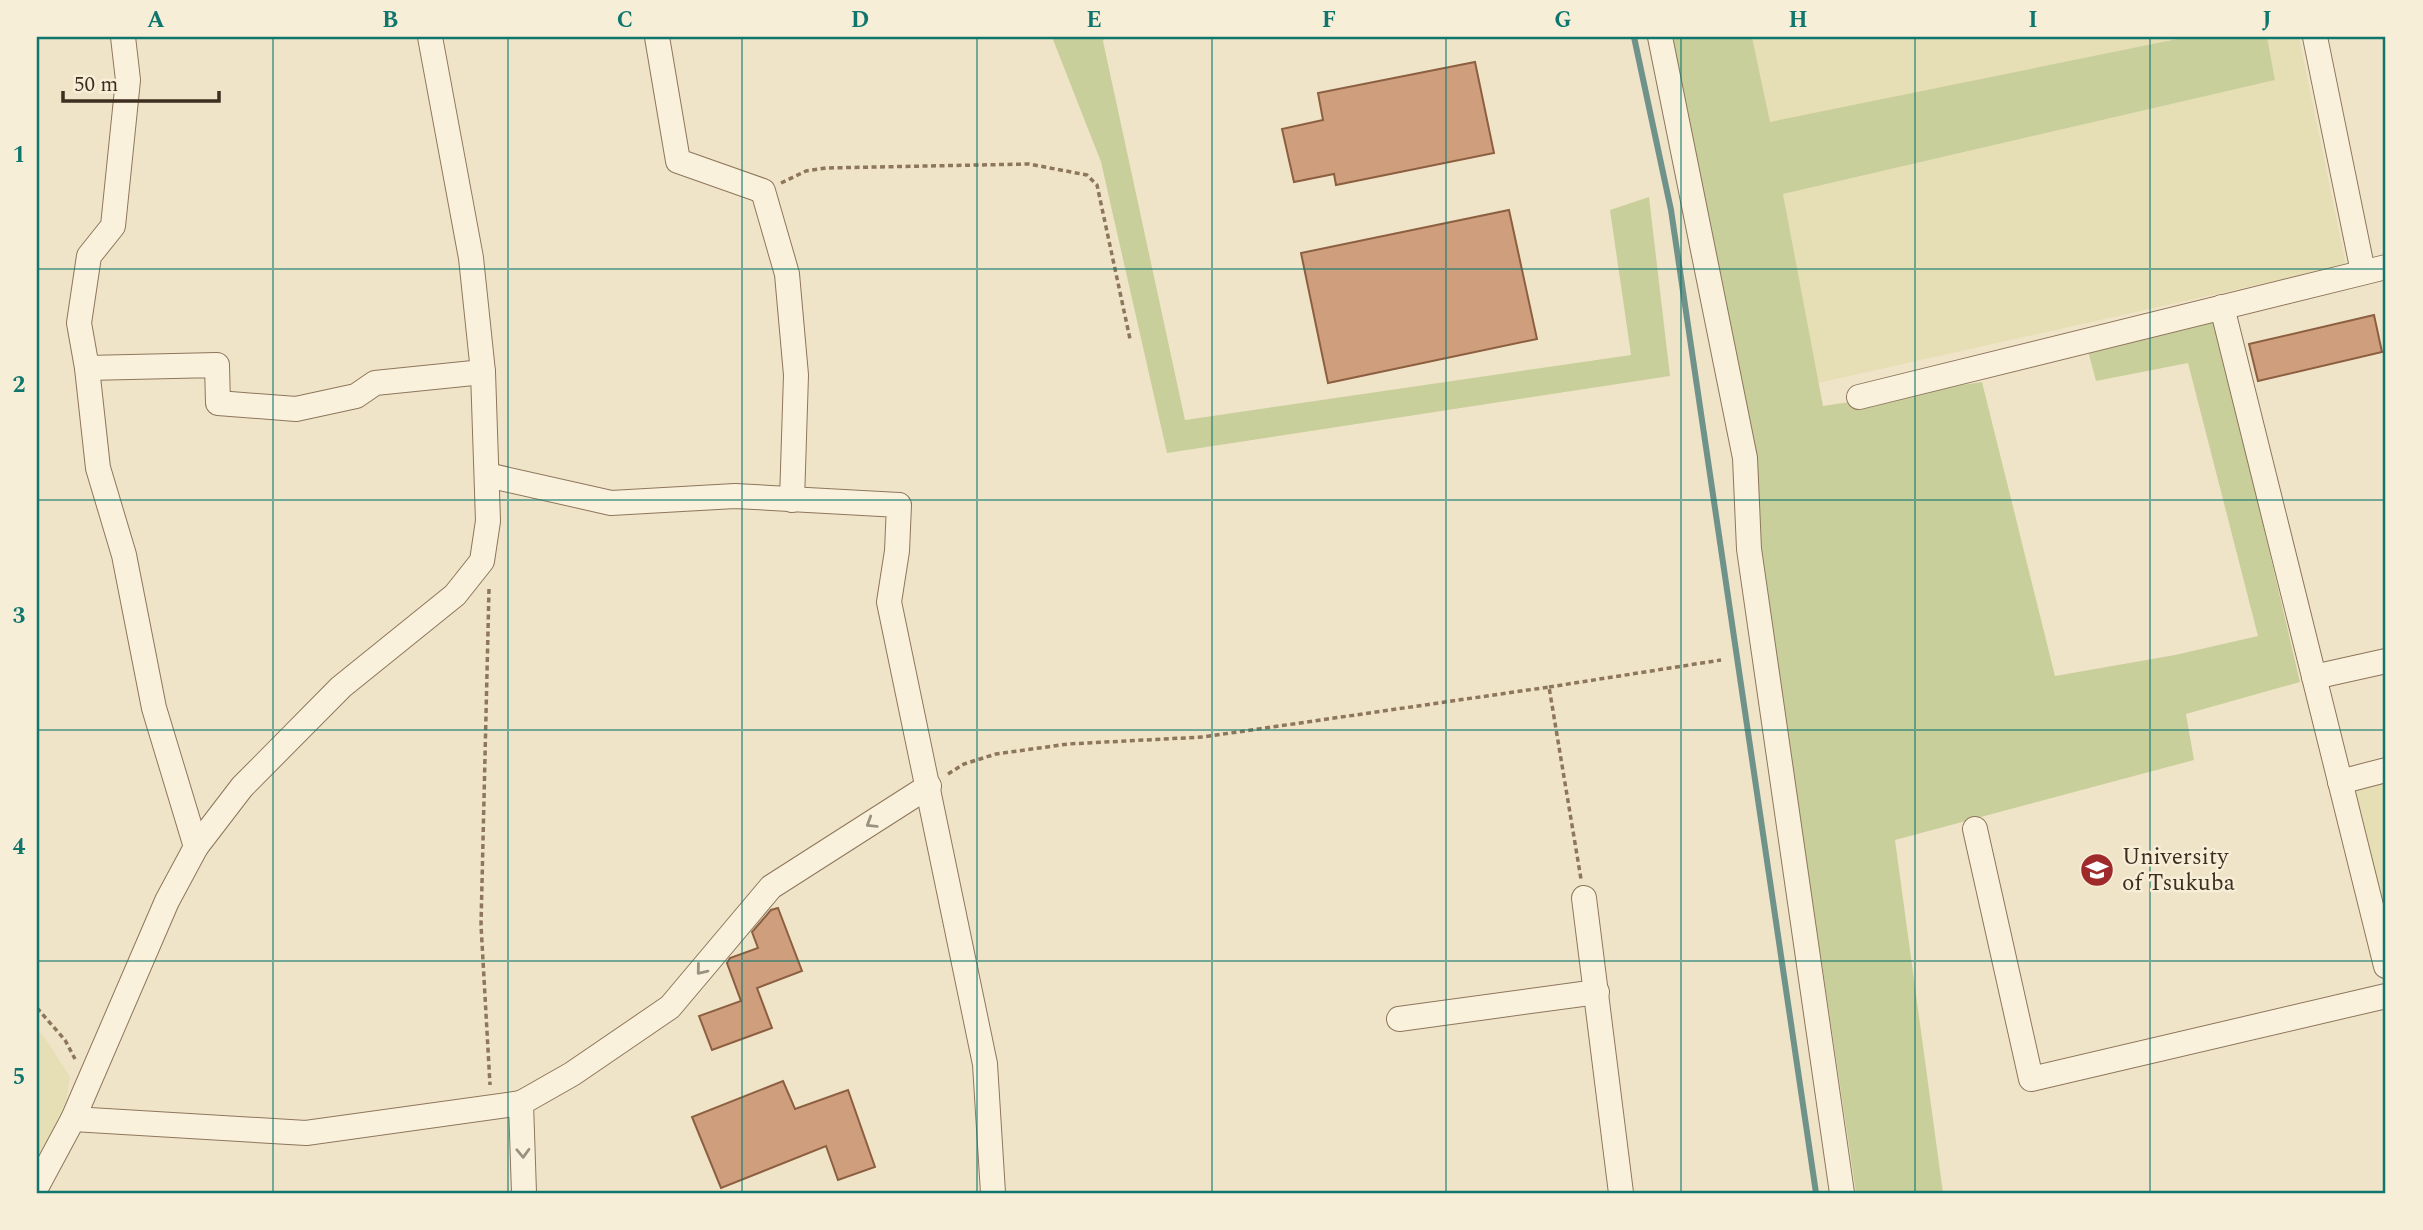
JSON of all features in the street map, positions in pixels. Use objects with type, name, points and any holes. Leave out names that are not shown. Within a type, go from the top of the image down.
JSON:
[{"type":"street","points":[[123,37],[128,80],[113,226],[89,256],[79,323],[88,368],[98,468],[124,555],[154,708],[196,847]]},
{"type":"street","points":[[37,1186],[73,1119],[86,1083],[167,901],[196,847],[242,787],[341,687],[455,595],[482,561],[488,521],[483,372],[471,258],[430,37]]},
{"type":"street","points":[[657,37],[678,161],[763,191],[787,274],[791,312],[796,375],[792,500]]},
{"type":"street","points":[[1660,37],[1745,458],[1749,549],[1842,1193]]},
{"type":"street","points":[[1859,397],[2375,269],[2315,37]]},
{"type":"street","points":[[2221,307],[2386,966]]},
{"type":"street","points":[[88,368],[217,365],[218,403],[296,409],[356,396],[374,383],[483,372]]},
{"type":"street","points":[[487,475],[611,503],[735,496],[899,505],[897,551],[889,603],[985,1064],[993,1193]]},
{"type":"street","points":[[2314,677],[2386,660]]},
{"type":"street","points":[[2340,782],[2386,770]]},
{"type":"street","points":[[73,1119],[306,1133],[521,1103],[572,1074],[670,1007],[771,887],[929,786]]},
{"type":"street","points":[[1975,829],[2031,1079],[2386,996]]},
{"type":"street","points":[[1584,898],[1621,1193]]},
{"type":"street","points":[[1399,1019],[1597,992]]},
{"type":"street","points":[[521,1103],[524,1193]]},
{"type":"path","points":[[763,191],[806,171],[825,168],[1029,164],[1087,175],[1097,185],[1130,339]]},
{"type":"path","points":[[473,572],[489,589],[481,925],[491,1107]]},
{"type":"path","points":[[929,786],[964,764],[996,754],[1068,744],[1203,737],[1721,660]]},
{"type":"path","points":[[1549,687],[1584,898]]},
{"type":"path","points":[[37,1008],[65,1040],[86,1083]]},
{"type":"shaded area","points":[[1752,37],[2187,37],[1770,123]]},
{"type":"shaded area","points":[[2267,37],[2299,37],[2346,265],[1818,383],[1783,194],[2275,80]]},
{"type":"shaded area","points":[[2386,775],[2386,955],[2350,784]]},
{"type":"shaded area","points":[[37,1031],[43,1035],[70,1077],[66,1101],[37,1163]]},
{"type":"green space","points":[[1052,37],[1105,37],[1103,41],[1185,420],[1631,355],[1610,210],[1649,197],[1670,376],[1167,453],[1101,162]]},
{"type":"green space","points":[[1672,37],[1752,37],[1770,122],[2187,37],[2267,37],[2275,80],[1783,194],[1823,406],[1982,382],[2055,676],[2175,655],[2258,636],[2188,363],[2096,381],[2088,351],[2215,320],[2300,682],[2186,714],[2194,760],[1895,840],[1943,1193],[1856,1193],[1760,547]]},
{"type":"building","points":[[1475,62],[1494,153],[1336,185],[1334,174],[1294,182],[1282,129],[1323,120],[1318,93]]},
{"type":"building","points":[[1509,210],[1537,339],[1328,383],[1301,253]]},
{"type":"building","points":[[2374,315],[2382,352],[2258,381],[2249,344]]},
{"type":"building","points":[[778,908],[802,971],[757,988],[772,1028],[712,1050],[699,1016],[741,1001],[727,963],[730,958],[758,948],[752,932],[771,910]]},
{"type":"building","points":[[783,1081],[795,1109],[848,1090],[875,1167],[838,1180],[826,1146],[721,1188],[692,1117]]},
{"type":"waterway","points":[[1634,37],[1671,210],[1816,1193]]},
{"type":"place","name":"University of Tsukuba","points":[[2097,870]]}]
